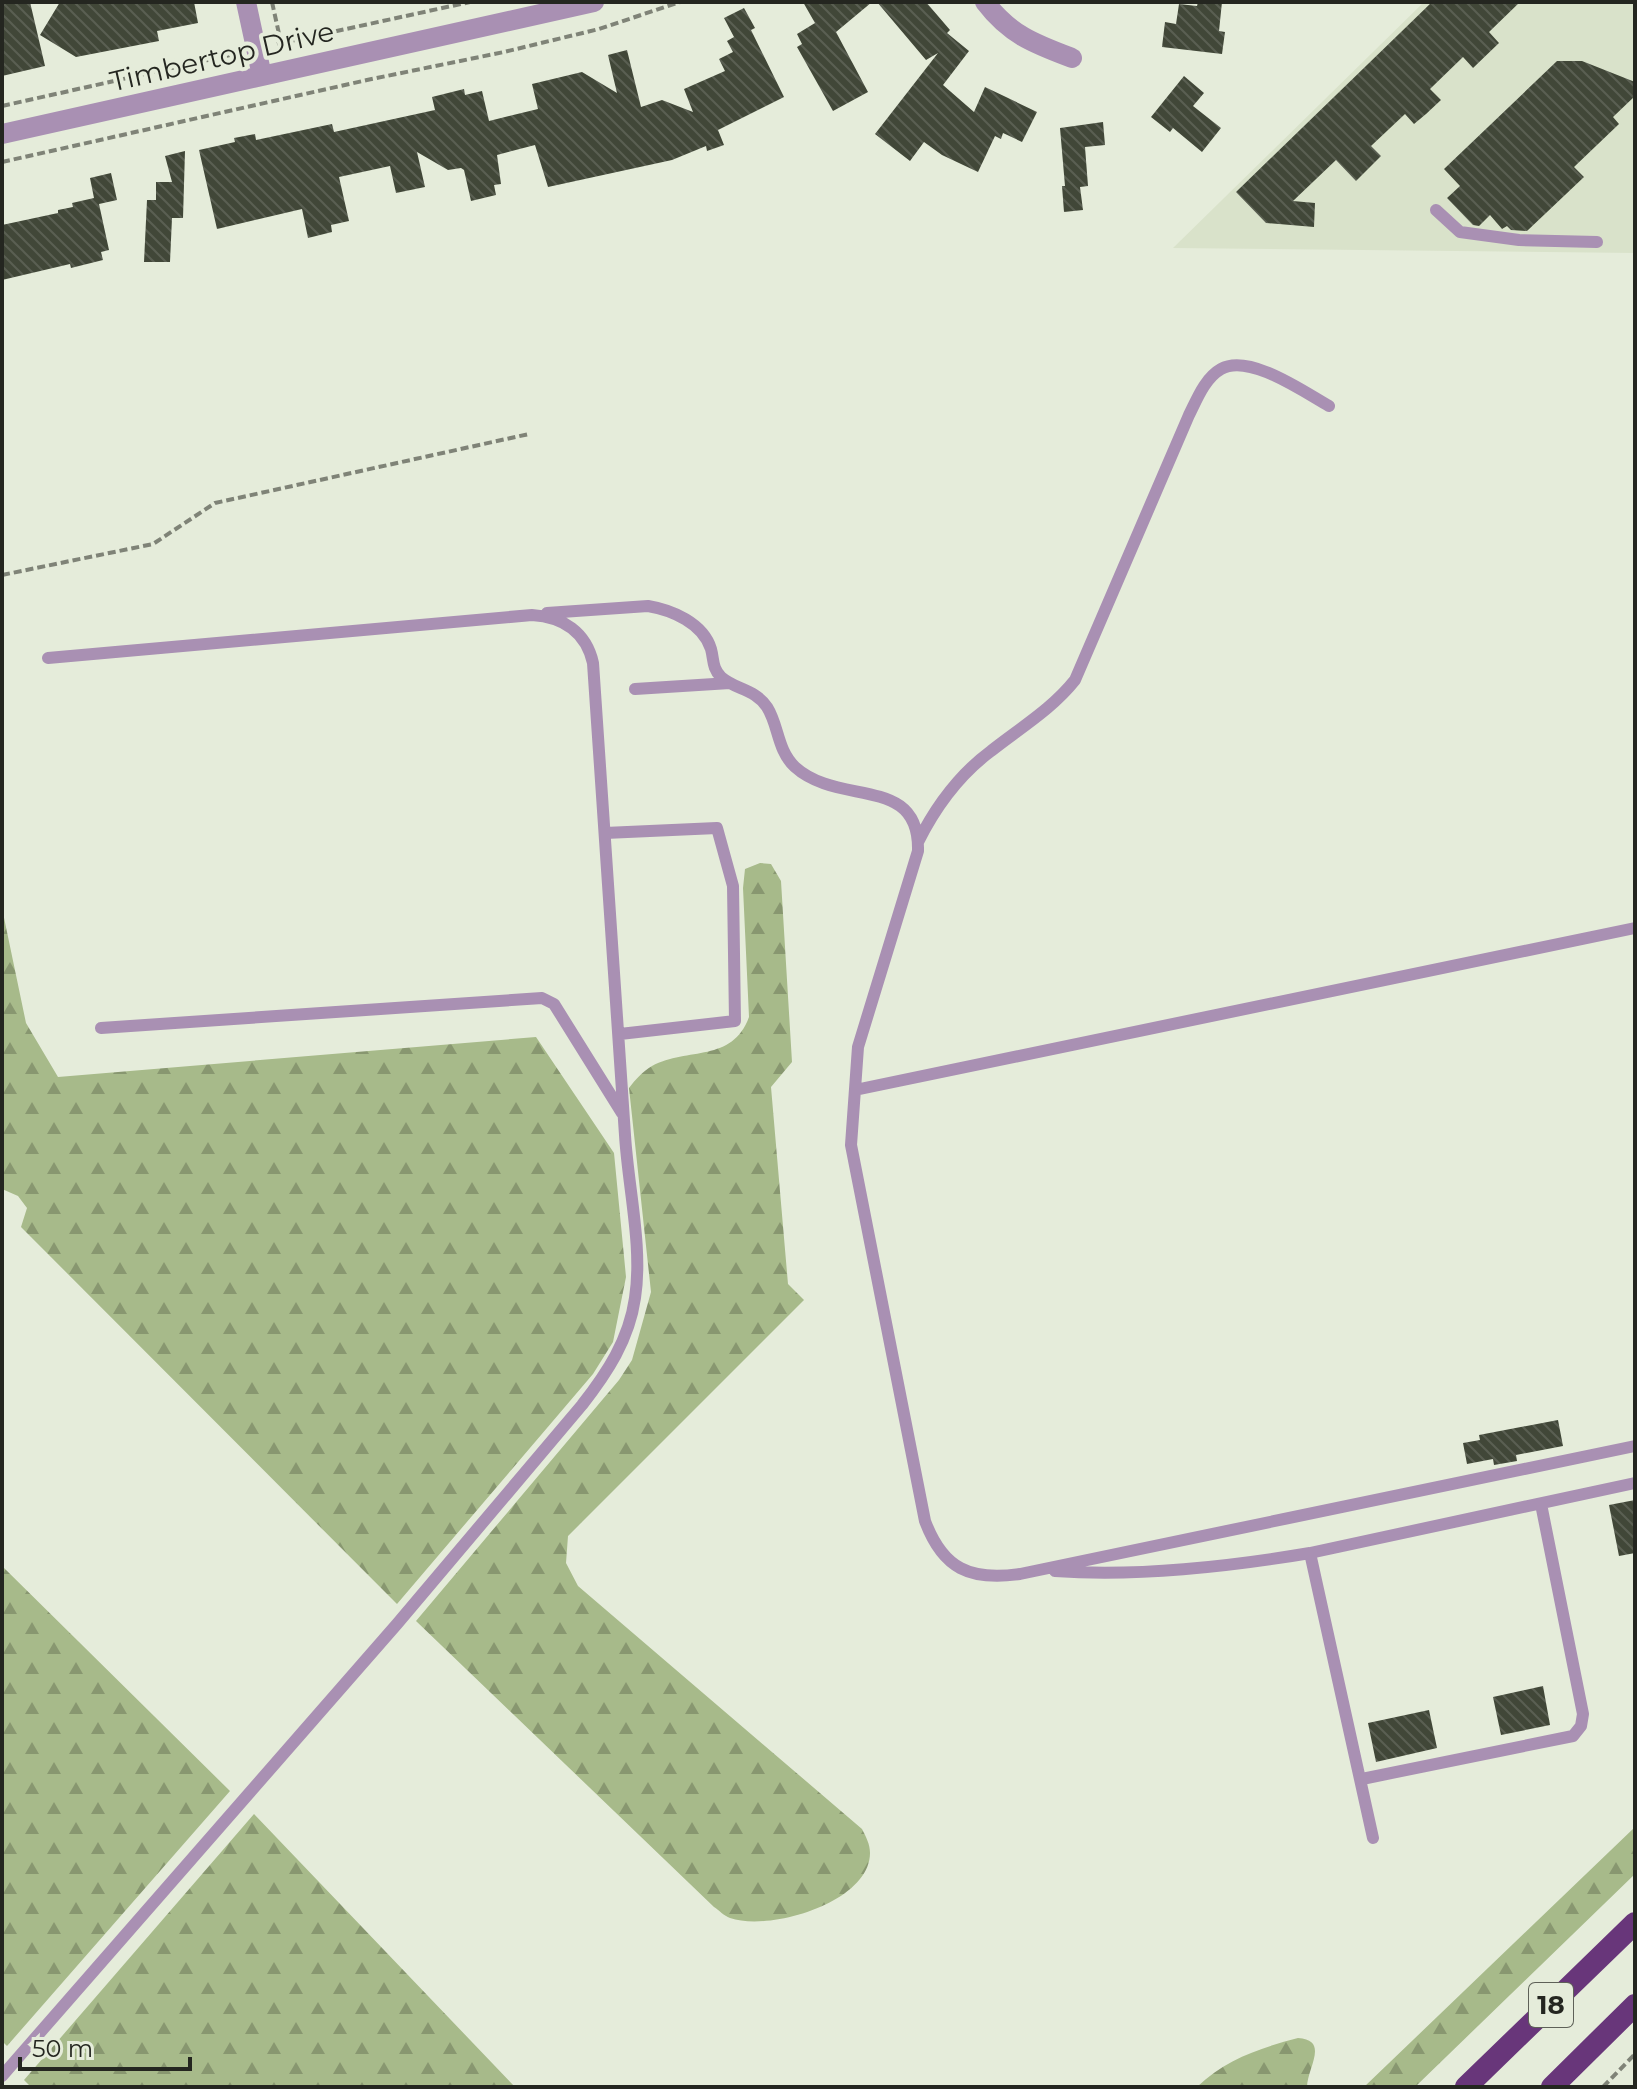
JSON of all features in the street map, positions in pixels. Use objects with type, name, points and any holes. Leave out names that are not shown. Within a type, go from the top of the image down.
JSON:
[{"type":"highway","name":"18","points":[[1466,2087],[1635,1923]]},
{"type":"highway","name":"18","points":[[1552,2087],[1635,2005]]},
{"type":"street","points":[[246,2],[262,76]]},
{"type":"street","name":"Timbertop Drive","points":[[2,134],[594,2]]},
{"type":"street","points":[[985,2],[1016,34],[1072,58]]},
{"type":"lane","points":[[1436,210],[1460,232],[1519,240],[1597,242]]},
{"type":"lane","points":[[918,842],[939,806],[973,767],[1047,709],[1075,680],[1189,415],[1214,374],[1223,367],[1234,365],[1270,373],[1329,406]]},
{"type":"lane","points":[[48,658],[532,615],[648,606],[661,608],[686,619],[695,627],[711,649],[715,670],[730,683],[752,692],[767,707],[782,750],[792,764],[824,785],[882,796],[896,803],[911,818],[918,851],[858,1047],[851,1145],[925,1521],[941,1554],[976,1576],[1003,1577],[1040,1570],[1635,1446]]},
{"type":"lane","points":[[2,2076],[397,1624],[599,1384],[624,1341],[636,1295],[637,1271],[593,663],[589,647],[581,635],[557,619],[532,615]]},
{"type":"lane","points":[[635,689],[730,683]]},
{"type":"lane","points":[[605,833],[717,828],[733,886],[735,1021],[620,1034]]},
{"type":"lane","points":[[855,1090],[1635,928]]},
{"type":"lane","points":[[101,1028],[542,998],[554,1004],[624,1116]]},
{"type":"lane","points":[[1040,1570],[1080,1573],[1150,1571],[1263,1561],[1635,1483]]},
{"type":"lane","points":[[1362,1779],[1573,1736],[1578,1731],[1583,1714],[1541,1504]]},
{"type":"lane","points":[[1310,1553],[1373,1838]]},
{"type":"path","points":[[272,2],[281,43]]},
{"type":"path","points":[[270,46],[470,2]]},
{"type":"path","points":[[2,162],[504,52],[599,29],[680,2]]},
{"type":"path","points":[[2,106],[241,52]]},
{"type":"path","points":[[2,575],[153,544],[215,503],[529,434]]},
{"type":"path","points":[[1603,2087],[1635,2054]]},
{"type":"shaded area","points":[[1424,2],[1635,2],[1635,253],[1173,248]]},
{"type":"green space","points":[[760,863],[771,864],[781,881],[792,1062],[771,1087],[788,1284],[804,1300],[568,1536],[566,1563],[578,1586],[862,1829],[870,1853],[866,1870],[854,1886],[836,1899],[792,1917],[748,1921],[728,1917],[714,1907],[416,1621],[619,1380],[632,1360],[651,1292],[629,1088],[652,1066],[720,1048],[741,1032],[749,1017],[743,888],[745,869]]},
{"type":"green space","points":[[2,908],[26,1023],[58,1077],[536,1037],[614,1153],[626,1277],[613,1342],[593,1374],[397,1604],[21,1227],[27,1208],[18,1196],[2,1189]]},
{"type":"green space","points":[[2,1566],[230,1791],[7,2046],[2,2041]]},
{"type":"green space","points":[[254,1814],[515,2087],[31,2087],[24,2080]]},
{"type":"green space","points":[[1635,1827],[1635,1874],[1415,2087],[1364,2087]]},
{"type":"green space","points":[[1298,2038],[1308,2040],[1315,2049],[1307,2087],[1197,2087],[1244,2056]]},
{"type":"building","points":[[2,2],[30,2],[45,66],[2,76]]},
{"type":"building","points":[[60,2],[194,2],[198,23],[157,31],[159,41],[76,57],[40,35]]},
{"type":"building","points":[[803,2],[872,2],[836,32],[868,92],[833,111],[797,47],[802,44],[797,34],[815,23]]},
{"type":"building","points":[[877,2],[926,2],[950,30],[947,33],[969,51],[943,85],[974,112],[985,87],[1037,112],[1022,142],[1003,133],[1001,139],[995,136],[978,172],[942,155],[924,142],[910,161],[875,134],[938,53],[926,60]]},
{"type":"building","points":[[1198,2],[1222,2],[1219,31],[1225,32],[1222,54],[1162,47],[1165,22],[1176,24],[1179,4],[1197,6]]},
{"type":"building","points":[[1432,2],[1520,2],[1489,32],[1499,43],[1473,68],[1463,57],[1430,89],[1441,100],[1414,124],[1405,114],[1371,146],[1381,156],[1356,181],[1336,160],[1293,201],[1315,203],[1314,227],[1266,223],[1236,192]]},
{"type":"building","points":[[744,8],[755,28],[751,30],[784,97],[718,130],[724,145],[707,151],[706,146],[672,160],[548,187],[535,145],[497,155],[501,184],[494,185],[496,195],[471,201],[464,170],[448,170],[417,152],[425,187],[396,193],[390,166],[339,177],[349,221],[331,225],[332,232],[308,238],[302,209],[217,229],[199,150],[255,134],[256,140],[332,124],[334,132],[435,110],[432,97],[464,89],[465,95],[482,91],[489,121],[538,109],[532,84],[582,72],[617,93],[608,55],[627,50],[641,107],[662,100],[693,112],[684,89],[725,71],[719,59],[733,52],[727,41],[734,37],[724,18]]},
{"type":"building","points":[[1557,61],[1582,61],[1635,82],[1635,96],[1613,117],[1619,124],[1574,167],[1584,177],[1527,231],[1511,230],[1507,226],[1502,229],[1490,215],[1479,226],[1473,225],[1447,198],[1460,186],[1444,169]]},
{"type":"building","points":[[1184,76],[1204,93],[1193,106],[1221,128],[1202,152],[1173,128],[1170,132],[1151,117]]},
{"type":"building","points":[[1103,122],[1105,145],[1085,147],[1088,186],[1080,187],[1083,210],[1064,212],[1060,128]]},
{"type":"building","points":[[185,151],[183,218],[172,218],[170,262],[144,262],[147,200],[156,200],[156,182],[172,182],[165,156]]},
{"type":"building","points":[[111,173],[117,200],[99,204],[109,250],[101,252],[103,260],[71,268],[70,264],[2,280],[2,225],[58,213],[58,210],[73,207],[72,203],[94,198],[90,178]]},
{"type":"building","points":[[1558,1420],[1563,1446],[1516,1455],[1517,1461],[1494,1465],[1493,1459],[1467,1464],[1463,1443],[1480,1440],[1479,1435]]},
{"type":"building","points":[[1635,1500],[1635,1553],[1619,1556],[1609,1505]]},
{"type":"building","points":[[1543,1686],[1550,1725],[1501,1735],[1493,1697]]},
{"type":"building","points":[[1429,1710],[1437,1748],[1376,1762],[1368,1723]]}]
